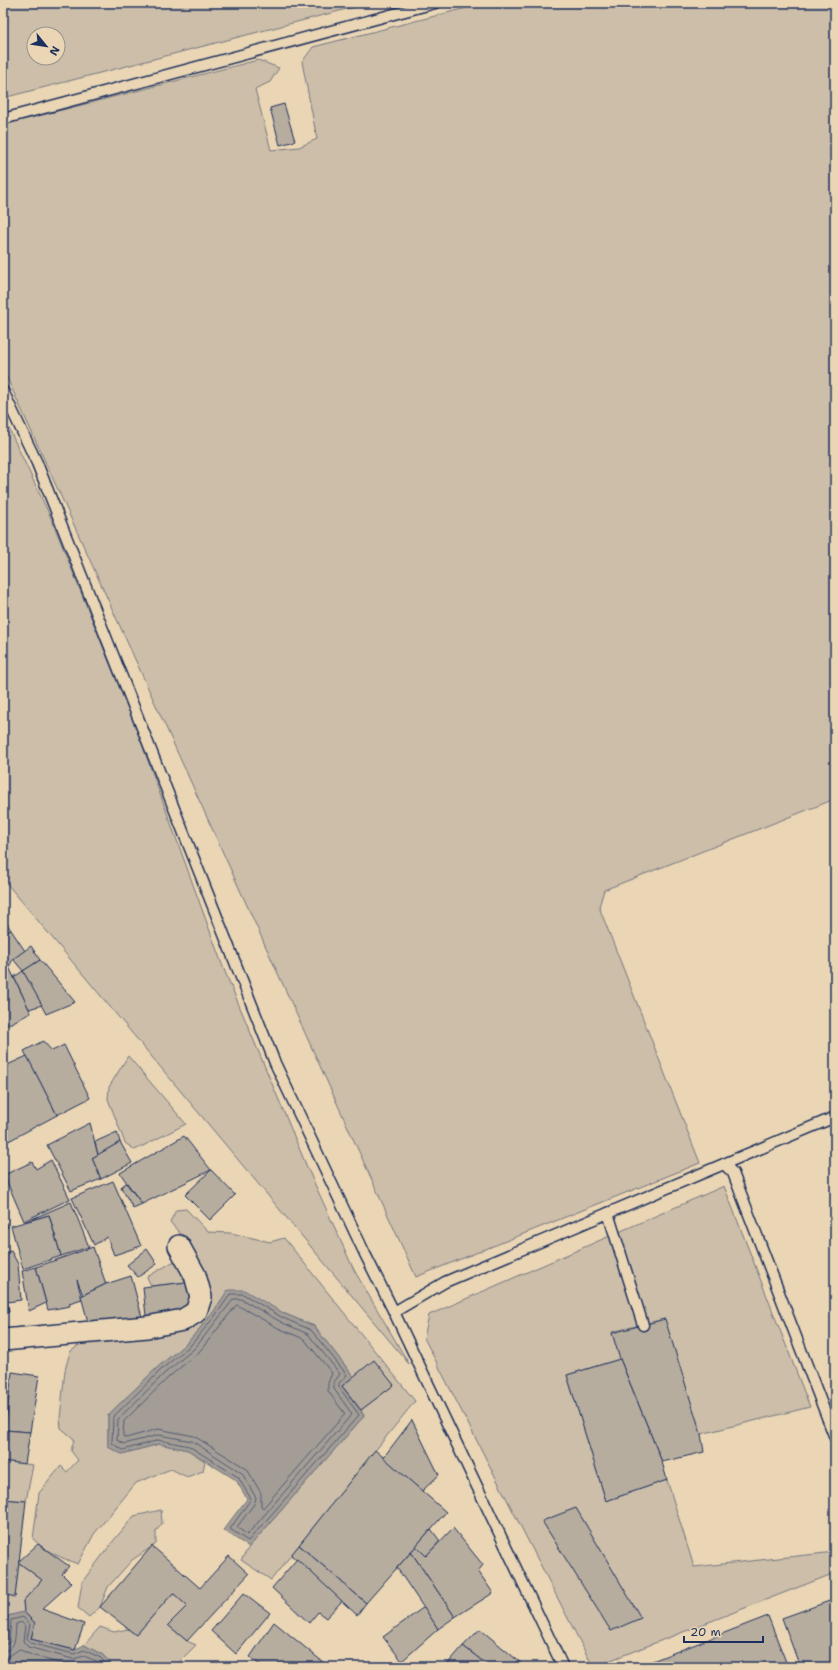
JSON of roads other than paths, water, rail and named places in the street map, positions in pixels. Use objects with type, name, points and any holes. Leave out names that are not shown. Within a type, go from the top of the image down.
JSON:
[{"type":"street","points":[[3,1340],[147,1327],[183,1320],[196,1312],[201,1297],[195,1275],[179,1246]]},
{"type":"lane","points":[[3,119],[436,3]]},
{"type":"lane","points":[[3,391],[37,463],[275,1063],[563,1667]]},
{"type":"lane","points":[[394,1312],[445,1282],[835,1117]]},
{"type":"lane","points":[[724,1164],[733,1173],[835,1438]]},
{"type":"lane","points":[[608,1213],[643,1325]]},
{"type":"water","points":[[228,1290],[244,1290],[285,1314],[314,1326],[354,1377],[342,1386],[364,1416],[249,1547],[223,1530],[247,1499],[236,1480],[188,1450],[159,1444],[122,1454],[108,1447],[108,1415],[160,1365],[188,1342],[212,1314]]},
{"type":"water","points":[[24,1612],[35,1623],[31,1639],[74,1650],[84,1645],[103,1655],[114,1667],[3,1667],[8,1616]]}]
